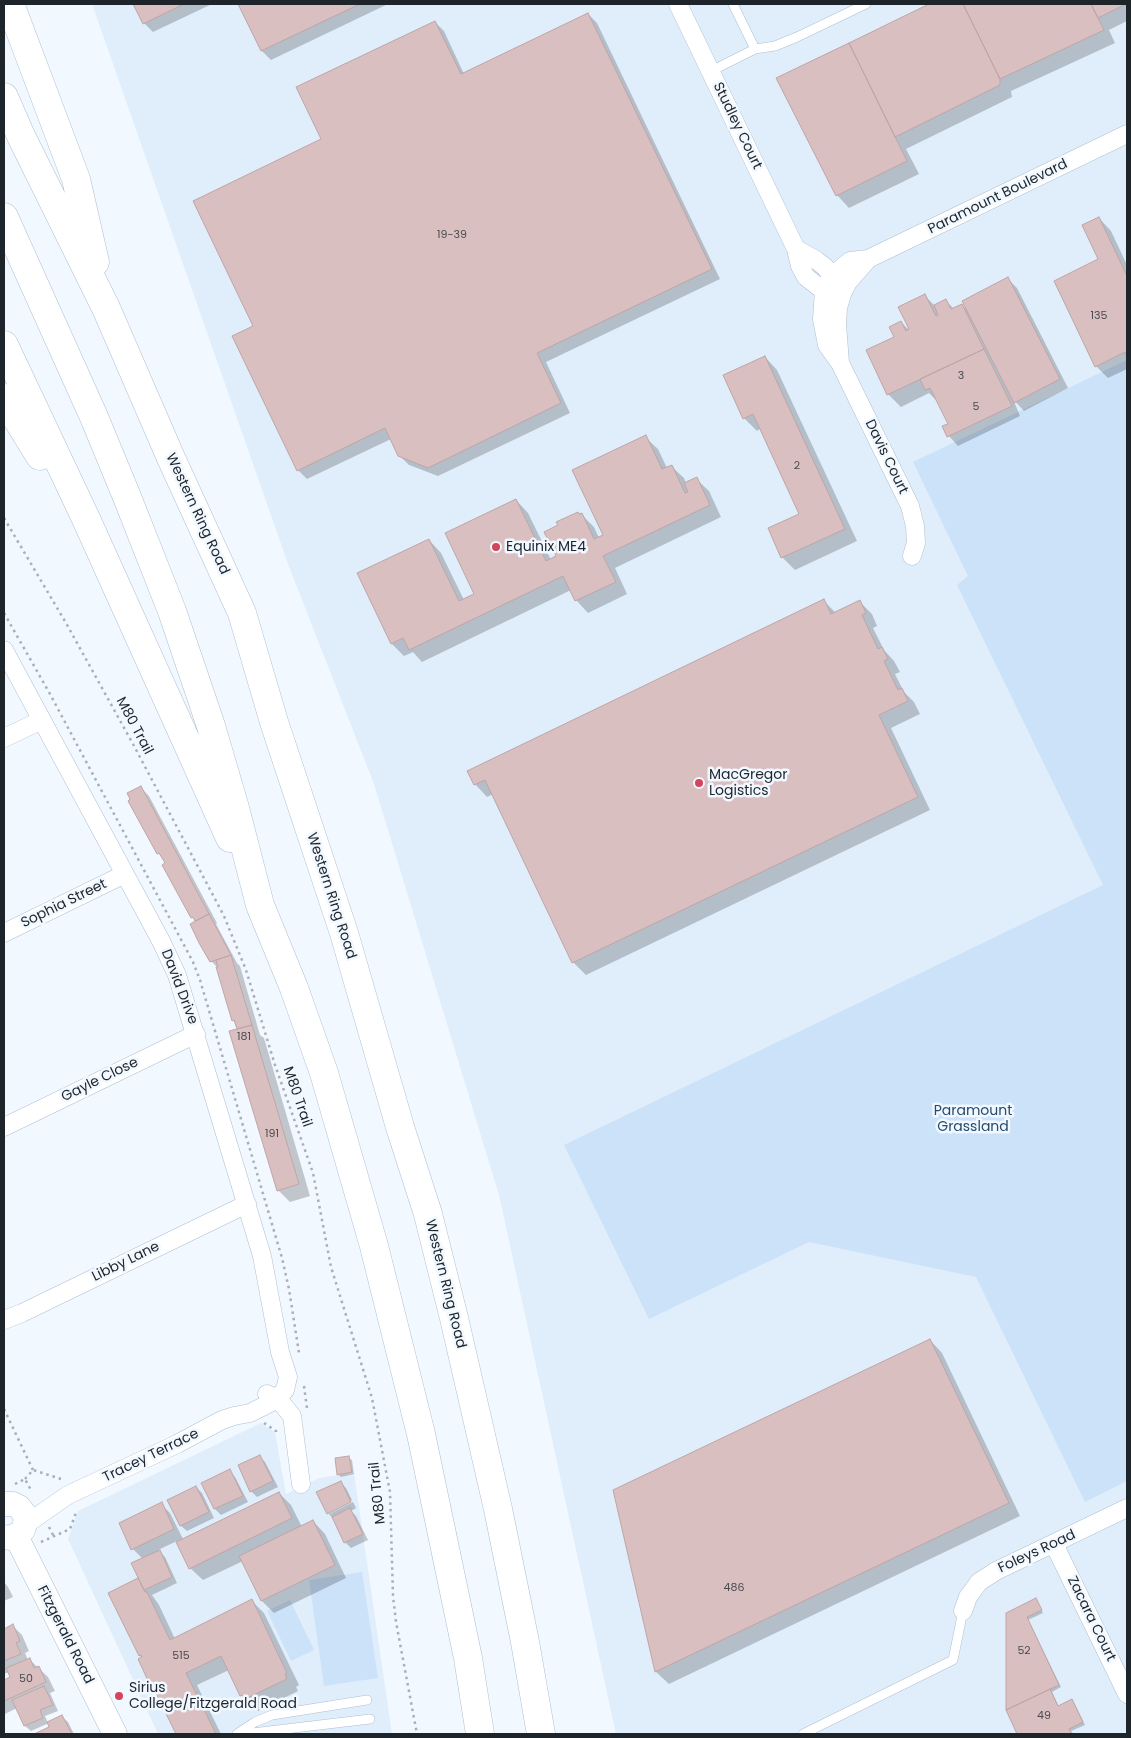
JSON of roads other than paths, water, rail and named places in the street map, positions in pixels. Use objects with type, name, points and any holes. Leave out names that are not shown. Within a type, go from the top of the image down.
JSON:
[{"type":"highway","points":[[10,4],[76,179],[106,308]]},
{"type":"highway","name":"Western Ring Road","points":[[4,97],[21,136],[106,308],[171,458],[242,613],[274,722],[344,933],[400,1127],[428,1214],[498,1509],[525,1642],[541,1734]]},
{"type":"highway","points":[[4,218],[94,417],[172,611],[211,726],[260,905]]},
{"type":"highway","points":[[4,345],[72,490],[260,905],[294,988],[324,1073],[374,1246],[421,1434],[468,1658],[480,1734]]},
{"type":"highway","points":[[4,398],[38,453],[72,490]]},
{"type":"street","name":"Studley Court","points":[[678,4],[796,249],[816,260],[828,283]]},
{"type":"street","name":"Paramount Boulevard","points":[[828,283],[850,261],[868,259],[1127,134]]},
{"type":"street","name":"Paramount Boulevard","points":[[842,294],[848,282],[868,259]]},
{"type":"street","points":[[828,283],[842,294]]},
{"type":"street","name":"Davis Court","points":[[828,283],[822,312],[823,330],[827,344],[840,362],[910,506],[915,526],[916,542],[912,556]]},
{"type":"street","name":"Davis Court","points":[[840,362],[837,324],[838,308],[842,294]]},
{"type":"street","name":"David Drive","points":[[4,650],[125,874],[177,975],[247,1204],[267,1279],[280,1352],[278,1375],[272,1389],[272,1399]]},
{"type":"street","points":[[4,738],[42,720]]},
{"type":"street","name":"Sophia Street","points":[[4,933],[125,874]]},
{"type":"street","name":"Gayle Close","points":[[4,1127],[196,1034]]},
{"type":"street","name":"Libby Lane","points":[[4,1320],[247,1204]]},
{"type":"street","points":[[272,1399],[277,1413],[293,1429],[301,1484]]},
{"type":"street","name":"Tracey Terrace","points":[[12,1515],[72,1503],[234,1416],[272,1399]]},
{"type":"street","name":"Foleys Road","points":[[963,1611],[968,1597],[979,1582],[996,1571],[1127,1508]]},
{"type":"street","name":"Fitzgerald Road","points":[[12,1515],[115,1734]]},
{"type":"street","name":"Zacara Court","points":[[1054,1544],[1127,1694]]},
{"type":"lane","points":[[733,4],[756,49]]},
{"type":"lane","points":[[710,72],[756,49],[775,46],[866,4]]},
{"type":"lane","points":[[803,1734],[953,1660],[963,1611]]},
{"type":"lane","points":[[237,1734],[272,1714],[367,1700]]},
{"type":"lane","points":[[244,1734],[370,1719]]},
{"type":"place","name":"Equinix ME4","points":[[496,547]]},
{"type":"place","name":"MacGregor Logistics","points":[[699,783]]},
{"type":"place","name":"Sirius College/Fitzgerald Road","points":[[119,1696]]},
{"type":"park label","name":"Paramount Grassland","points":[[973,1120]]}]
